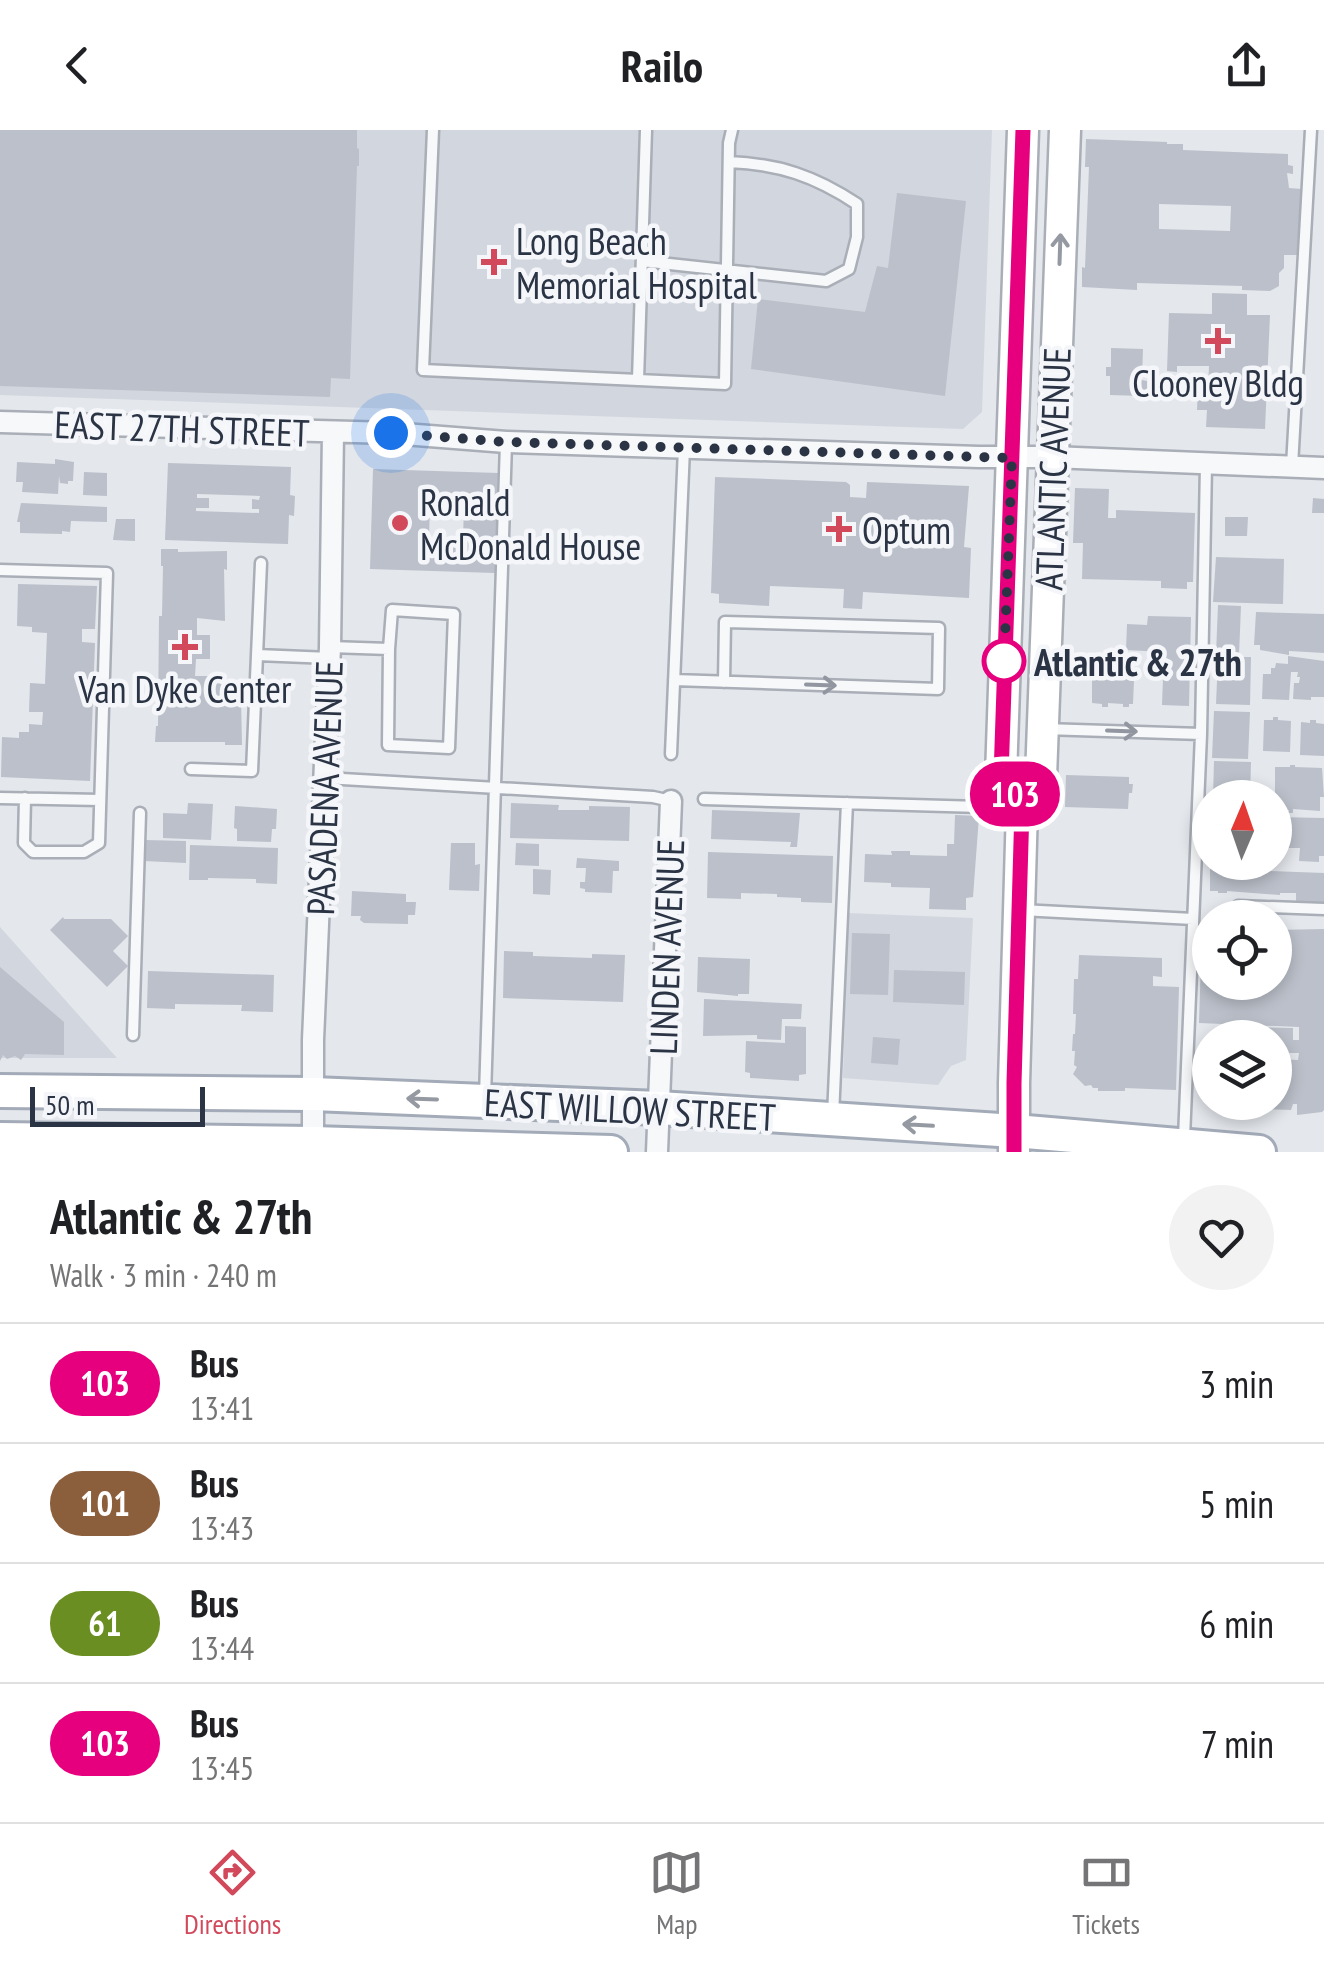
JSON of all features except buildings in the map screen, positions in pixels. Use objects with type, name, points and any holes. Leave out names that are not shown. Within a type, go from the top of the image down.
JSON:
[{"type":"main road","name":"ATLANTIC AVENUE","points":[[1022,805],[1001,776],[1023,130]]},
{"type":"main road","name":"ATLANTIC AVENUE","points":[[1015,1142],[1022,805],[1041,777],[1065,130]]},
{"type":"main road","name":"EAST WILLOW STREET","points":[[0,1091],[312,1094],[659,1108],[832,1120],[1015,1142],[1259,1152]]},
{"type":"main road","name":"EAST WILLOW STREET","points":[[0,1138],[82,1146],[313,1143],[610,1152]]},
{"type":"street","name":"EAST 27TH STREET","points":[[0,422],[1324,468]]},
{"type":"street","name":"PASADENA AVENUE","points":[[313,1143],[330,653],[333,433]]},
{"type":"street","name":"LINDEN AVENUE","points":[[657,1152],[671,801]]},
{"type":"lane","points":[[433,130],[422,370],[725,384],[732,130]]},
{"type":"lane","points":[[638,380],[646,130]]},
{"type":"lane","points":[[1292,468],[1311,130]]},
{"type":"lane","points":[[642,261],[826,281],[848,269],[857,237],[857,204],[828,184],[765,164],[729,162]]},
{"type":"lane","points":[[485,1101],[506,442]]},
{"type":"lane","points":[[671,754],[684,448]]},
{"type":"lane","points":[[1194,900],[1206,465]]},
{"type":"lane","points":[[191,769],[252,771],[260,563]]},
{"type":"lane","points":[[0,570],[108,573],[99,843],[84,852],[32,852],[24,843],[25,798]]},
{"type":"lane","points":[[392,610],[454,614],[449,748],[388,745],[389,648],[392,610]]},
{"type":"lane","points":[[674,680],[724,682],[938,689],[939,628],[725,622],[724,682]]},
{"type":"lane","points":[[257,655],[389,648]]},
{"type":"lane","points":[[1043,728],[1201,734]]},
{"type":"lane","points":[[325,778],[671,801]]},
{"type":"lane","points":[[0,798],[100,800]]},
{"type":"lane","points":[[704,799],[1022,805]]},
{"type":"lane","points":[[832,1120],[847,803]]},
{"type":"lane","points":[[133,1035],[140,813]]},
{"type":"lane","points":[[1292,908],[1324,909]]},
{"type":"lane","points":[[1020,910],[1192,919]]},
{"type":"lane","points":[[1184,1146],[1192,944]]},
{"type":"shaded area","name":"Long Beach Memorial Hospital","points":[[0,130],[992,130],[982,412],[963,429],[0,395]]},
{"type":"shaded area","points":[[848,913],[973,918],[966,1060],[951,1066],[938,1085],[843,1078]]},
{"type":"shaded area","points":[[0,927],[117,1058],[0,1058]]},
{"type":"bus line","name":"103","points":[[1014,1152],[1022,802],[1001,776],[1023,130]]},
{"type":"place","name":"Long Beach Memorial Hospital","points":[[494,262]]},
{"type":"place","name":"Clooney Bldg","points":[[1218,341]]},
{"type":"place","name":"Ronald McDonald House","points":[[400,523]]},
{"type":"place","name":"Optum","points":[[839,529]]},
{"type":"place","name":"Van Dyke Center","points":[[185,647]]},
{"type":"place","name":"Atlantic & 27th","points":[[1004,661]]},
{"type":"route","points":[[391,433],[506,442],[1012,458],[1004,666],[1004,661]]}]
